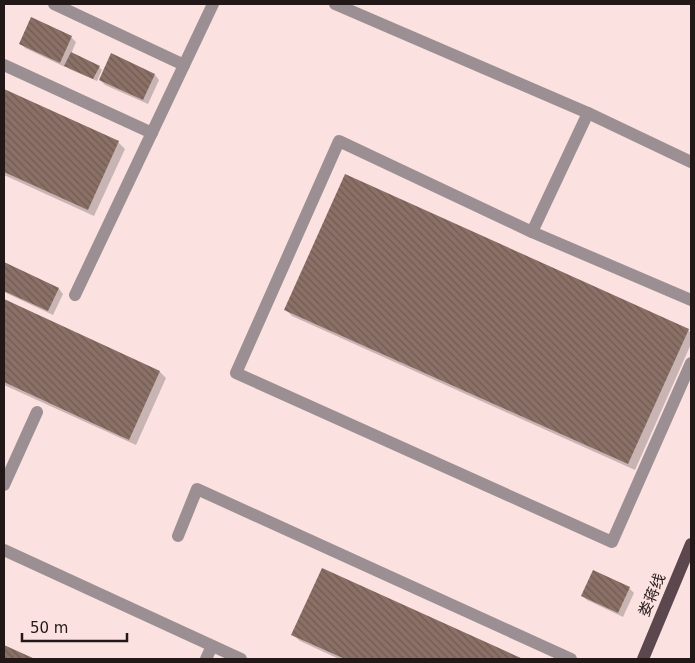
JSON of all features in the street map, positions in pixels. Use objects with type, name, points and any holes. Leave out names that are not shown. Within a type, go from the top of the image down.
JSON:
[{"type":"main road","name":"娄蒋线","points":[[643,659],[691,544]]},
{"type":"street","points":[[54,4],[184,65]]},
{"type":"street","points":[[75,295],[213,4]]},
{"type":"street","points":[[335,4],[588,113],[691,162]]},
{"type":"street","points":[[4,65],[152,133]]},
{"type":"street","points":[[532,232],[588,113]]},
{"type":"street","points":[[691,300],[532,232],[339,141],[236,374],[612,542],[691,363]]},
{"type":"street","points":[[4,485],[37,412]]},
{"type":"street","points":[[178,536],[197,489],[571,659]]},
{"type":"street","points":[[4,550],[241,659]]},
{"type":"street","points":[[206,659],[212,646]]},
{"type":"building","points":[[31,17],[72,36],[60,63],[19,44]]},
{"type":"building","points":[[71,52],[100,66],[93,79],[64,66]]},
{"type":"building","points":[[111,53],[155,74],[143,100],[99,80]]},
{"type":"building","points":[[4,89],[119,141],[88,210],[4,172]]},
{"type":"building","points":[[345,174],[689,329],[628,464],[284,310]]},
{"type":"building","points":[[4,262],[59,288],[48,311],[4,291]]},
{"type":"building","points":[[4,299],[160,371],[129,440],[4,382]]},
{"type":"building","points":[[322,568],[523,659],[345,659],[291,635]]},
{"type":"building","points":[[593,570],[630,587],[618,613],[581,596]]},
{"type":"building","points":[[4,645],[35,659],[4,659]]}]
